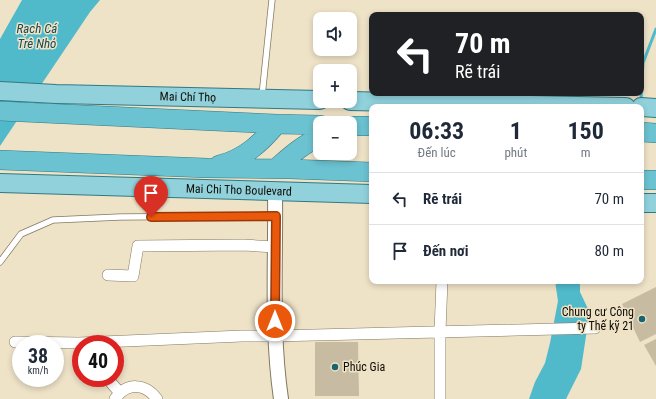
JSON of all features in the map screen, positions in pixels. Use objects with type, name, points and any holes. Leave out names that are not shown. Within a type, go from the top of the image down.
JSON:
[{"type":"highway","points":[[0,111],[313,125]]},
{"type":"highway","points":[[207,168],[228,163],[240,158],[254,148],[277,124]]},
{"type":"highway","points":[[275,169],[277,124]]},
{"type":"highway","points":[[357,126],[369,126]]},
{"type":"highway","points":[[644,132],[656,133]]},
{"type":"highway","points":[[275,169],[313,140]]},
{"type":"highway","name":"Mai Chi Tho Boulevard","points":[[0,160],[207,168],[369,172]]},
{"type":"highway","points":[[644,180],[656,180]]},
{"type":"main road","name":"Mai Chí Thọ","points":[[0,92],[313,100]]},
{"type":"main road","points":[[270,99],[277,124]]},
{"type":"main road","points":[[357,101],[488,104]]},
{"type":"main road","points":[[644,107],[656,108]]},
{"type":"main road","points":[[275,169],[275,192]]},
{"type":"main road","name":"Mai Chi Tho Boulevard","points":[[5,183],[369,194]]},
{"type":"main road","points":[[644,203],[656,203]]},
{"type":"street","points":[[275,192],[275,336],[281,399]]},
{"type":"street","points":[[108,275],[133,276],[138,246],[275,247]]},
{"type":"street","points":[[440,398],[442,284]]},
{"type":"street","points":[[124,343],[242,336],[595,328]]},
{"type":"street","points":[[112,387],[118,396],[132,386],[147,389],[157,399]]},
{"type":"lane","points":[[270,99],[272,0]]},
{"type":"lane","points":[[0,262],[21,234],[53,220],[120,217],[276,216]]},
{"type":"water","name":"Rạch Cá Trê Nhỏ","points":[[22,0],[100,0],[90,12],[0,146],[0,39]]},
{"type":"water","points":[[555,284],[580,284],[580,292],[589,311],[581,369],[566,399],[529,399],[535,382],[545,363],[558,301]]},
{"type":"building","name":"Chung cư Công ty Thế kỹ 21","points":[[656,287],[656,334],[640,342],[622,304]]},
{"type":"building","points":[[656,339],[656,366],[644,345]]},
{"type":"building","points":[[315,342],[358,342],[359,396],[315,396]]},
{"type":"waterway","points":[[644,60],[656,29]]},
{"type":"waterway","points":[[641,96],[641,100]]},
{"type":"place","name":"Chung cư Công ty Thế kỹ 21","points":[[642,319]]},
{"type":"place","name":"Phúc Gia","points":[[335,367]]},
{"type":"route","points":[[151,217],[276,216],[275,321]]}]
